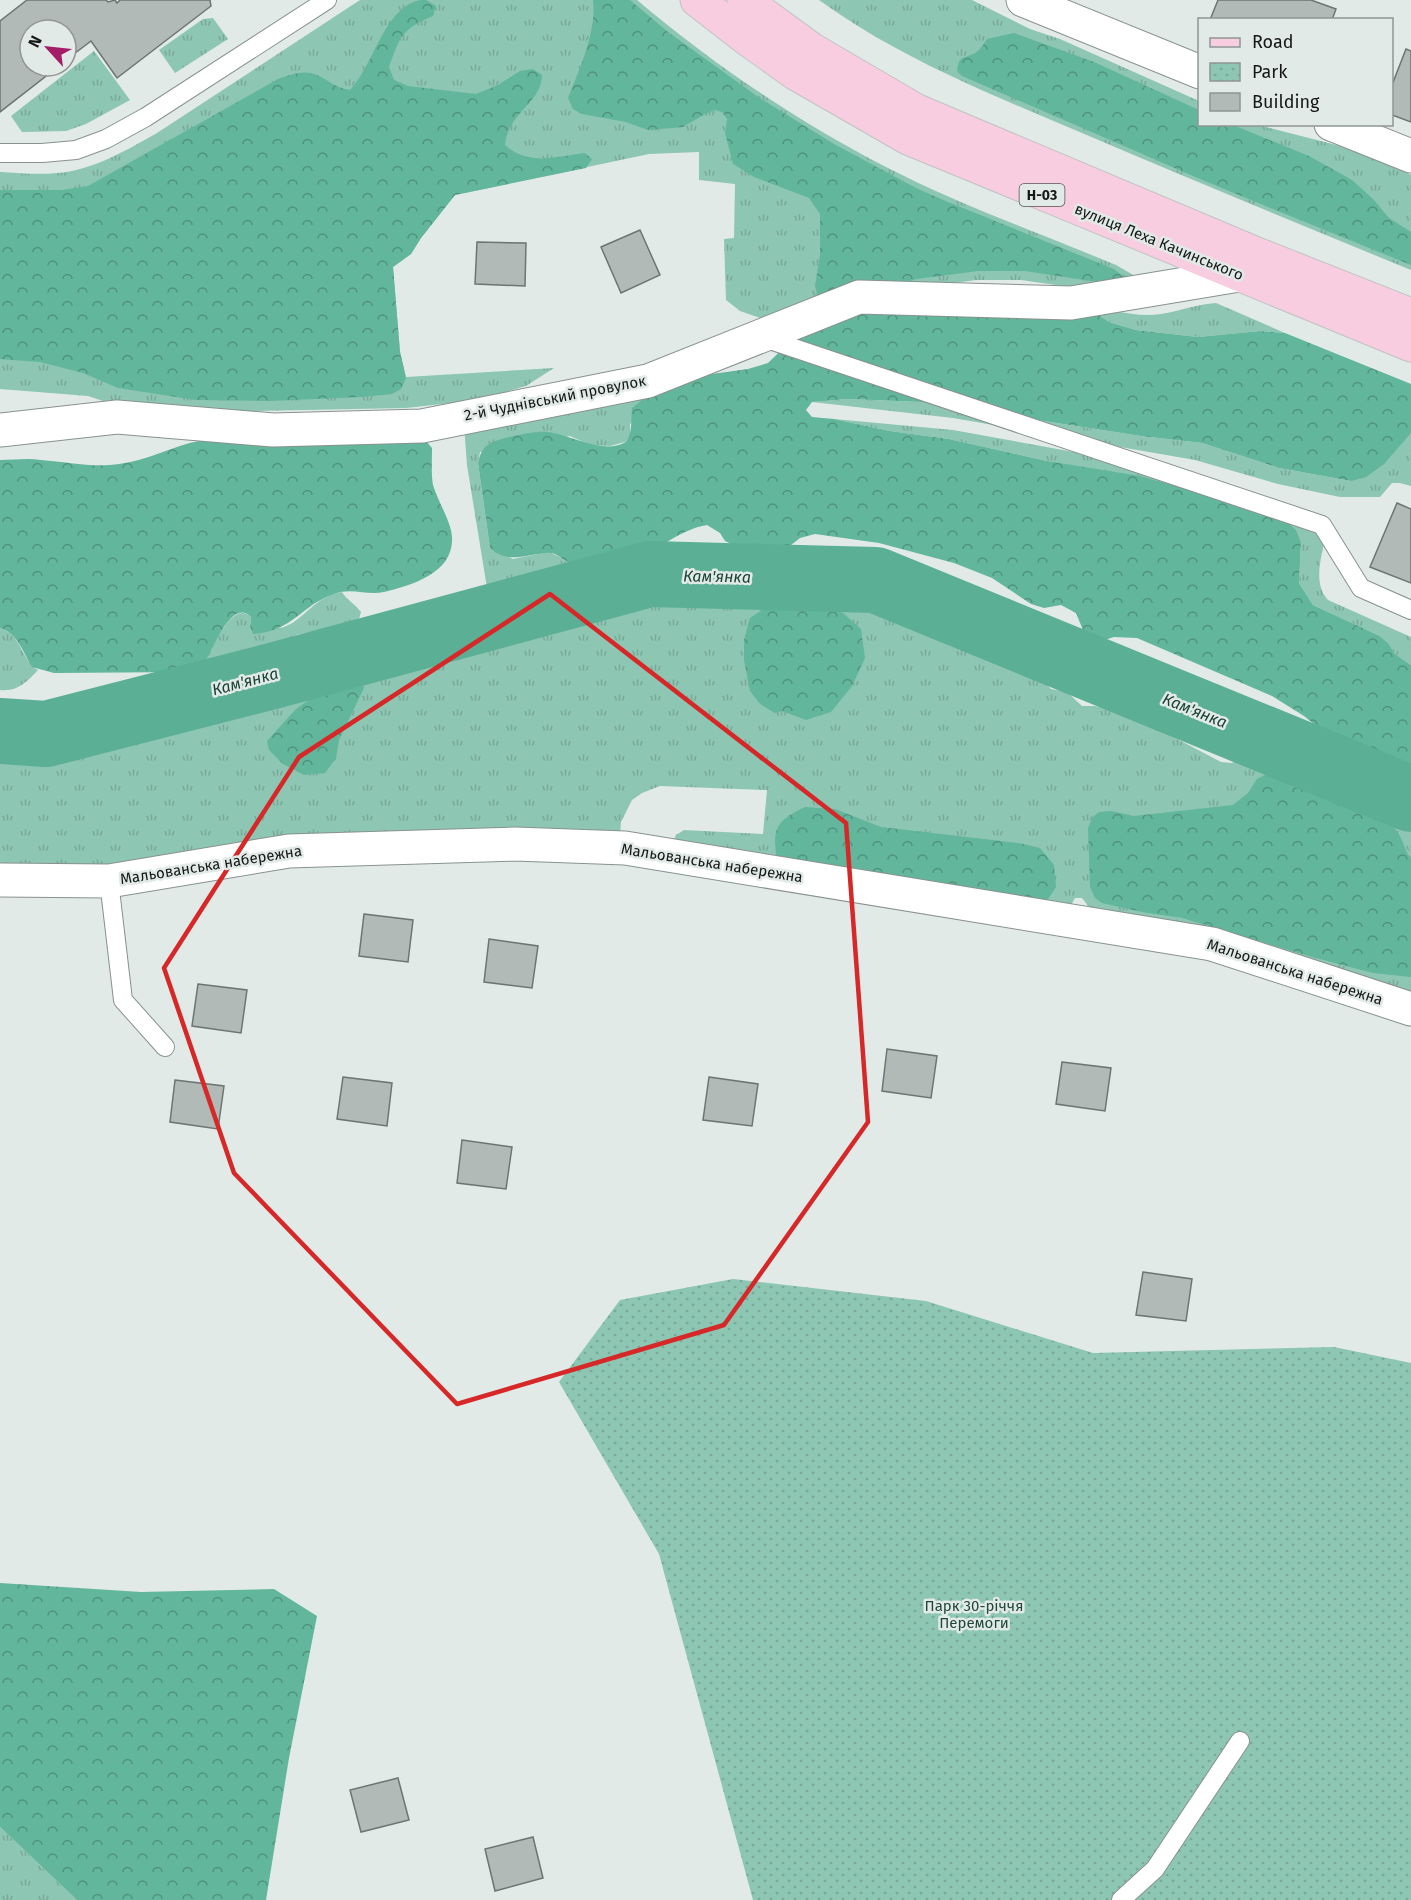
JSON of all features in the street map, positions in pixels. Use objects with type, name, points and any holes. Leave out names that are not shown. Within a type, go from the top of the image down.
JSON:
[{"type":"main road","name":"вулиця Леха Качинського","points":[[698,0],[795,73],[908,138],[1411,345]]},
{"type":"main road","name":"вулиця Леха Качинського","points":[[744,0],[811,49],[917,111],[1254,253],[1411,315]]},
{"type":"street","points":[[1023,0],[1198,71]]},
{"type":"street","points":[[1336,126],[1411,156]]},
{"type":"street","name":"2-й Чуднівський провулок","points":[[0,430],[117,417],[273,430],[422,426],[648,381],[859,297],[1071,303],[1239,275]]},
{"type":"street","name":"Мальованська набережна","points":[[0,880],[109,881],[289,851],[515,844],[625,848],[1212,944],[1411,1009]]},
{"type":"lane","points":[[0,153],[76,150],[106,139],[146,117],[327,0]]},
{"type":"lane","points":[[759,337],[1322,525],[1361,588],[1411,610]]},
{"type":"lane","points":[[109,881],[123,1000],[165,1047]]},
{"type":"lane","points":[[1121,1900],[1155,1869],[1240,1741]]},
{"type":"highlighted area","points":[[550,594],[846,823],[868,1122],[724,1325],[457,1404],[234,1173],[164,968],[299,757]]},
{"type":"green space","points":[[360,0],[637,0],[726,69],[820,131],[942,194],[1116,265],[1142,280],[1070,287],[1021,280],[976,280],[918,288],[763,319],[740,311],[726,300],[724,239],[734,238],[735,184],[699,180],[699,152],[649,154],[455,195],[411,254],[393,267],[400,352],[406,377],[554,368],[526,386],[478,400],[406,408],[207,412],[133,406],[88,396],[0,389],[0,172],[43,174],[70,171],[96,164],[121,153],[157,133]]},
{"type":"green space","points":[[426,0],[436,6],[433,16],[408,30],[400,41],[389,67],[394,80],[408,86],[476,94],[498,85],[520,71],[533,69],[542,75],[541,85],[512,124],[505,145],[514,152],[533,158],[554,158],[585,153],[592,159],[586,168],[455,195],[411,254],[393,267],[400,352],[406,378],[401,389],[392,394],[361,397],[270,401],[196,400],[118,388],[83,373],[40,362],[0,359],[0,190],[62,190],[88,186],[278,79],[290,75],[311,73],[350,90],[398,13],[408,5]]},
{"type":"green space","points":[[593,0],[630,0],[668,32],[761,99],[834,144],[916,188],[1114,269],[1124,277],[1123,281],[1110,284],[1025,271],[978,271],[917,279],[840,299],[818,296],[815,286],[820,255],[820,214],[809,198],[754,177],[733,164],[725,133],[727,119],[722,112],[715,110],[683,127],[648,130],[626,122],[582,114],[573,109],[568,98],[590,37],[594,12]]},
{"type":"green space","points":[[819,0],[972,0],[1030,29],[1060,39],[1198,101],[1198,126],[1262,126],[1340,146],[1404,171],[1411,175],[1411,270],[980,89],[914,58]]},
{"type":"green space","points":[[213,18],[228,39],[175,73],[159,50],[203,19]]},
{"type":"green space","points":[[1014,33],[1094,62],[1198,110],[1198,126],[1235,126],[1309,156],[1352,180],[1389,218],[1411,232],[1411,265],[1207,182],[962,76],[957,71],[960,60],[978,51],[987,39]]},
{"type":"green space","points":[[94,51],[130,100],[86,124],[66,131],[22,132],[11,116],[60,78],[78,78],[78,64]]},
{"type":"green space","points":[[919,301],[1083,304],[1109,322],[1136,330],[1198,337],[1260,331],[1285,333],[1411,384],[1411,433],[1384,464],[1366,477],[1351,481],[1279,468],[1202,443],[1141,436],[921,402],[848,399],[812,402],[806,410],[812,417],[949,439],[1047,461],[1140,476],[1286,521],[1296,530],[1301,543],[1299,583],[1313,605],[1380,636],[1395,654],[1411,665],[1411,764],[1325,733],[1304,716],[1272,696],[1137,638],[1114,637],[1098,642],[1087,640],[1076,613],[1061,605],[1044,608],[1031,604],[992,578],[954,563],[879,543],[815,534],[800,538],[791,545],[736,546],[725,541],[720,533],[707,525],[689,530],[637,557],[588,567],[574,565],[551,553],[510,557],[503,556],[490,548],[478,463],[483,450],[489,444],[518,435],[548,432],[586,443],[616,446],[624,443],[629,437],[632,408],[647,396],[683,378],[748,369],[768,363],[799,333],[848,315]]},
{"type":"green space","points":[[1216,303],[1285,333],[1260,331],[1198,337],[1136,330],[1109,322],[1083,304],[1151,315]]},
{"type":"green space","points":[[683,378],[630,424],[630,437],[625,442],[610,446],[590,445],[570,436],[480,452],[478,463],[490,548],[513,559],[549,552],[562,558],[571,566],[588,567],[567,577],[488,594],[467,465],[464,425]]},
{"type":"green space","points":[[848,399],[921,402],[1141,436],[1202,443],[1279,468],[1351,481],[1411,433],[1411,486],[1392,483],[1380,497],[1340,497],[1278,484],[1195,460],[953,418],[812,402]]},
{"type":"green space","points":[[834,419],[953,430],[1107,458],[1326,535],[1319,577],[1323,593],[1328,600],[1411,637],[1411,665],[1395,654],[1380,636],[1313,605],[1299,583],[1301,543],[1047,461],[949,439],[890,431]]},
{"type":"green space","points":[[199,441],[426,441],[432,448],[433,485],[451,531],[451,549],[446,560],[429,575],[395,589],[378,593],[347,591],[334,594],[313,604],[288,623],[267,632],[253,634],[250,626],[251,617],[244,613],[236,614],[223,628],[204,663],[199,668],[188,672],[54,673],[32,667],[11,634],[0,628],[0,460],[31,459],[110,465],[140,460]]},
{"type":"green space","points":[[791,585],[813,590],[833,586],[850,587],[898,600],[918,611],[928,624],[938,630],[985,648],[1004,650],[1014,655],[1028,664],[1051,689],[1067,692],[1082,706],[1095,706],[1117,711],[1143,721],[1221,762],[1231,763],[1257,754],[1270,756],[1282,761],[1310,781],[1347,791],[1411,817],[1411,999],[1095,915],[1082,898],[1075,898],[1071,905],[673,842],[676,835],[684,830],[763,834],[767,790],[660,786],[632,800],[621,822],[620,835],[0,871],[0,754],[65,746],[114,735],[186,707],[233,701],[258,694],[291,669],[334,660],[345,650],[381,646],[440,631],[451,618],[461,615],[511,626],[531,625],[560,619],[581,608],[597,604],[682,590]]},
{"type":"green space","points":[[342,592],[361,612],[359,619],[346,625],[296,635],[252,661],[223,667],[198,668],[228,621],[236,615],[243,613],[251,617],[250,626],[280,628],[298,619],[324,598]]},
{"type":"green space","points":[[787,603],[819,604],[843,613],[861,629],[865,658],[852,686],[831,712],[806,720],[782,711],[775,713],[760,704],[750,691],[744,660],[744,640],[750,618],[765,608]]},
{"type":"green space","points":[[0,628],[13,636],[28,661],[38,670],[21,685],[6,690],[0,690]]},
{"type":"green space","points":[[351,670],[360,674],[364,688],[339,740],[336,758],[325,773],[304,775],[283,764],[269,750],[267,741],[296,709]]},
{"type":"green space","points":[[1285,772],[1316,788],[1358,802],[1381,813],[1390,821],[1400,836],[1411,857],[1411,977],[1373,973],[1182,918],[1102,903],[1095,898],[1090,887],[1088,828],[1093,817],[1099,812],[1111,811],[1134,816],[1233,805],[1248,793],[1257,779],[1269,773]]},
{"type":"green space","points":[[805,807],[835,809],[881,827],[1019,843],[1040,848],[1054,865],[1056,887],[1046,902],[777,860],[775,840],[778,827],[782,821]]},
{"type":"green space","name":"Парк 30-річчя Перемоги","points":[[733,1279],[926,1301],[1093,1353],[1334,1347],[1411,1363],[1411,1900],[753,1900],[659,1554],[559,1382],[620,1300]]},
{"type":"green space","points":[[0,1583],[141,1592],[274,1589],[317,1616],[289,1758],[266,1900],[77,1900],[0,1827]]},
{"type":"green space","points":[[0,1827],[77,1900],[0,1900]]},
{"type":"building","points":[[27,0],[106,0],[108,2],[115,0],[117,3],[120,0],[210,0],[211,6],[117,78],[91,41],[78,51],[78,18],[18,18],[18,78],[44,78],[0,112],[0,21]]},
{"type":"building","points":[[1218,0],[1311,0],[1336,9],[1333,18],[1211,18]]},
{"type":"building","points":[[1406,49],[1411,51],[1411,122],[1393,115],[1393,82]]},
{"type":"building","points":[[640,230],[660,275],[621,293],[601,247]]},
{"type":"building","points":[[477,242],[526,243],[525,286],[475,284]]},
{"type":"building","points":[[1397,503],[1411,509],[1411,583],[1370,567]]},
{"type":"building","points":[[364,914],[413,920],[408,962],[359,956]]},
{"type":"building","points":[[489,939],[538,946],[532,988],[484,982]]},
{"type":"building","points":[[198,984],[247,990],[241,1033],[192,1026]]},
{"type":"building","points":[[887,1049],[937,1056],[931,1098],[882,1091]]},
{"type":"building","points":[[1062,1062],[1111,1068],[1105,1111],[1056,1104]]},
{"type":"building","points":[[343,1077],[392,1083],[387,1126],[337,1119]]},
{"type":"building","points":[[709,1077],[758,1084],[752,1126],[703,1120]]},
{"type":"building","points":[[175,1080],[224,1086],[218,1129],[170,1122]]},
{"type":"building","points":[[462,1140],[512,1147],[506,1189],[457,1183]]},
{"type":"building","points":[[1143,1272],[1192,1279],[1186,1321],[1136,1315]]},
{"type":"building","points":[[398,1778],[409,1820],[361,1832],[350,1790]]},
{"type":"building","points":[[533,1837],[543,1878],[495,1891],[485,1849]]},
{"type":"waterway","name":"Кам'янка","points":[[0,731],[46,734],[265,678],[650,574],[876,580],[1411,799]]}]
